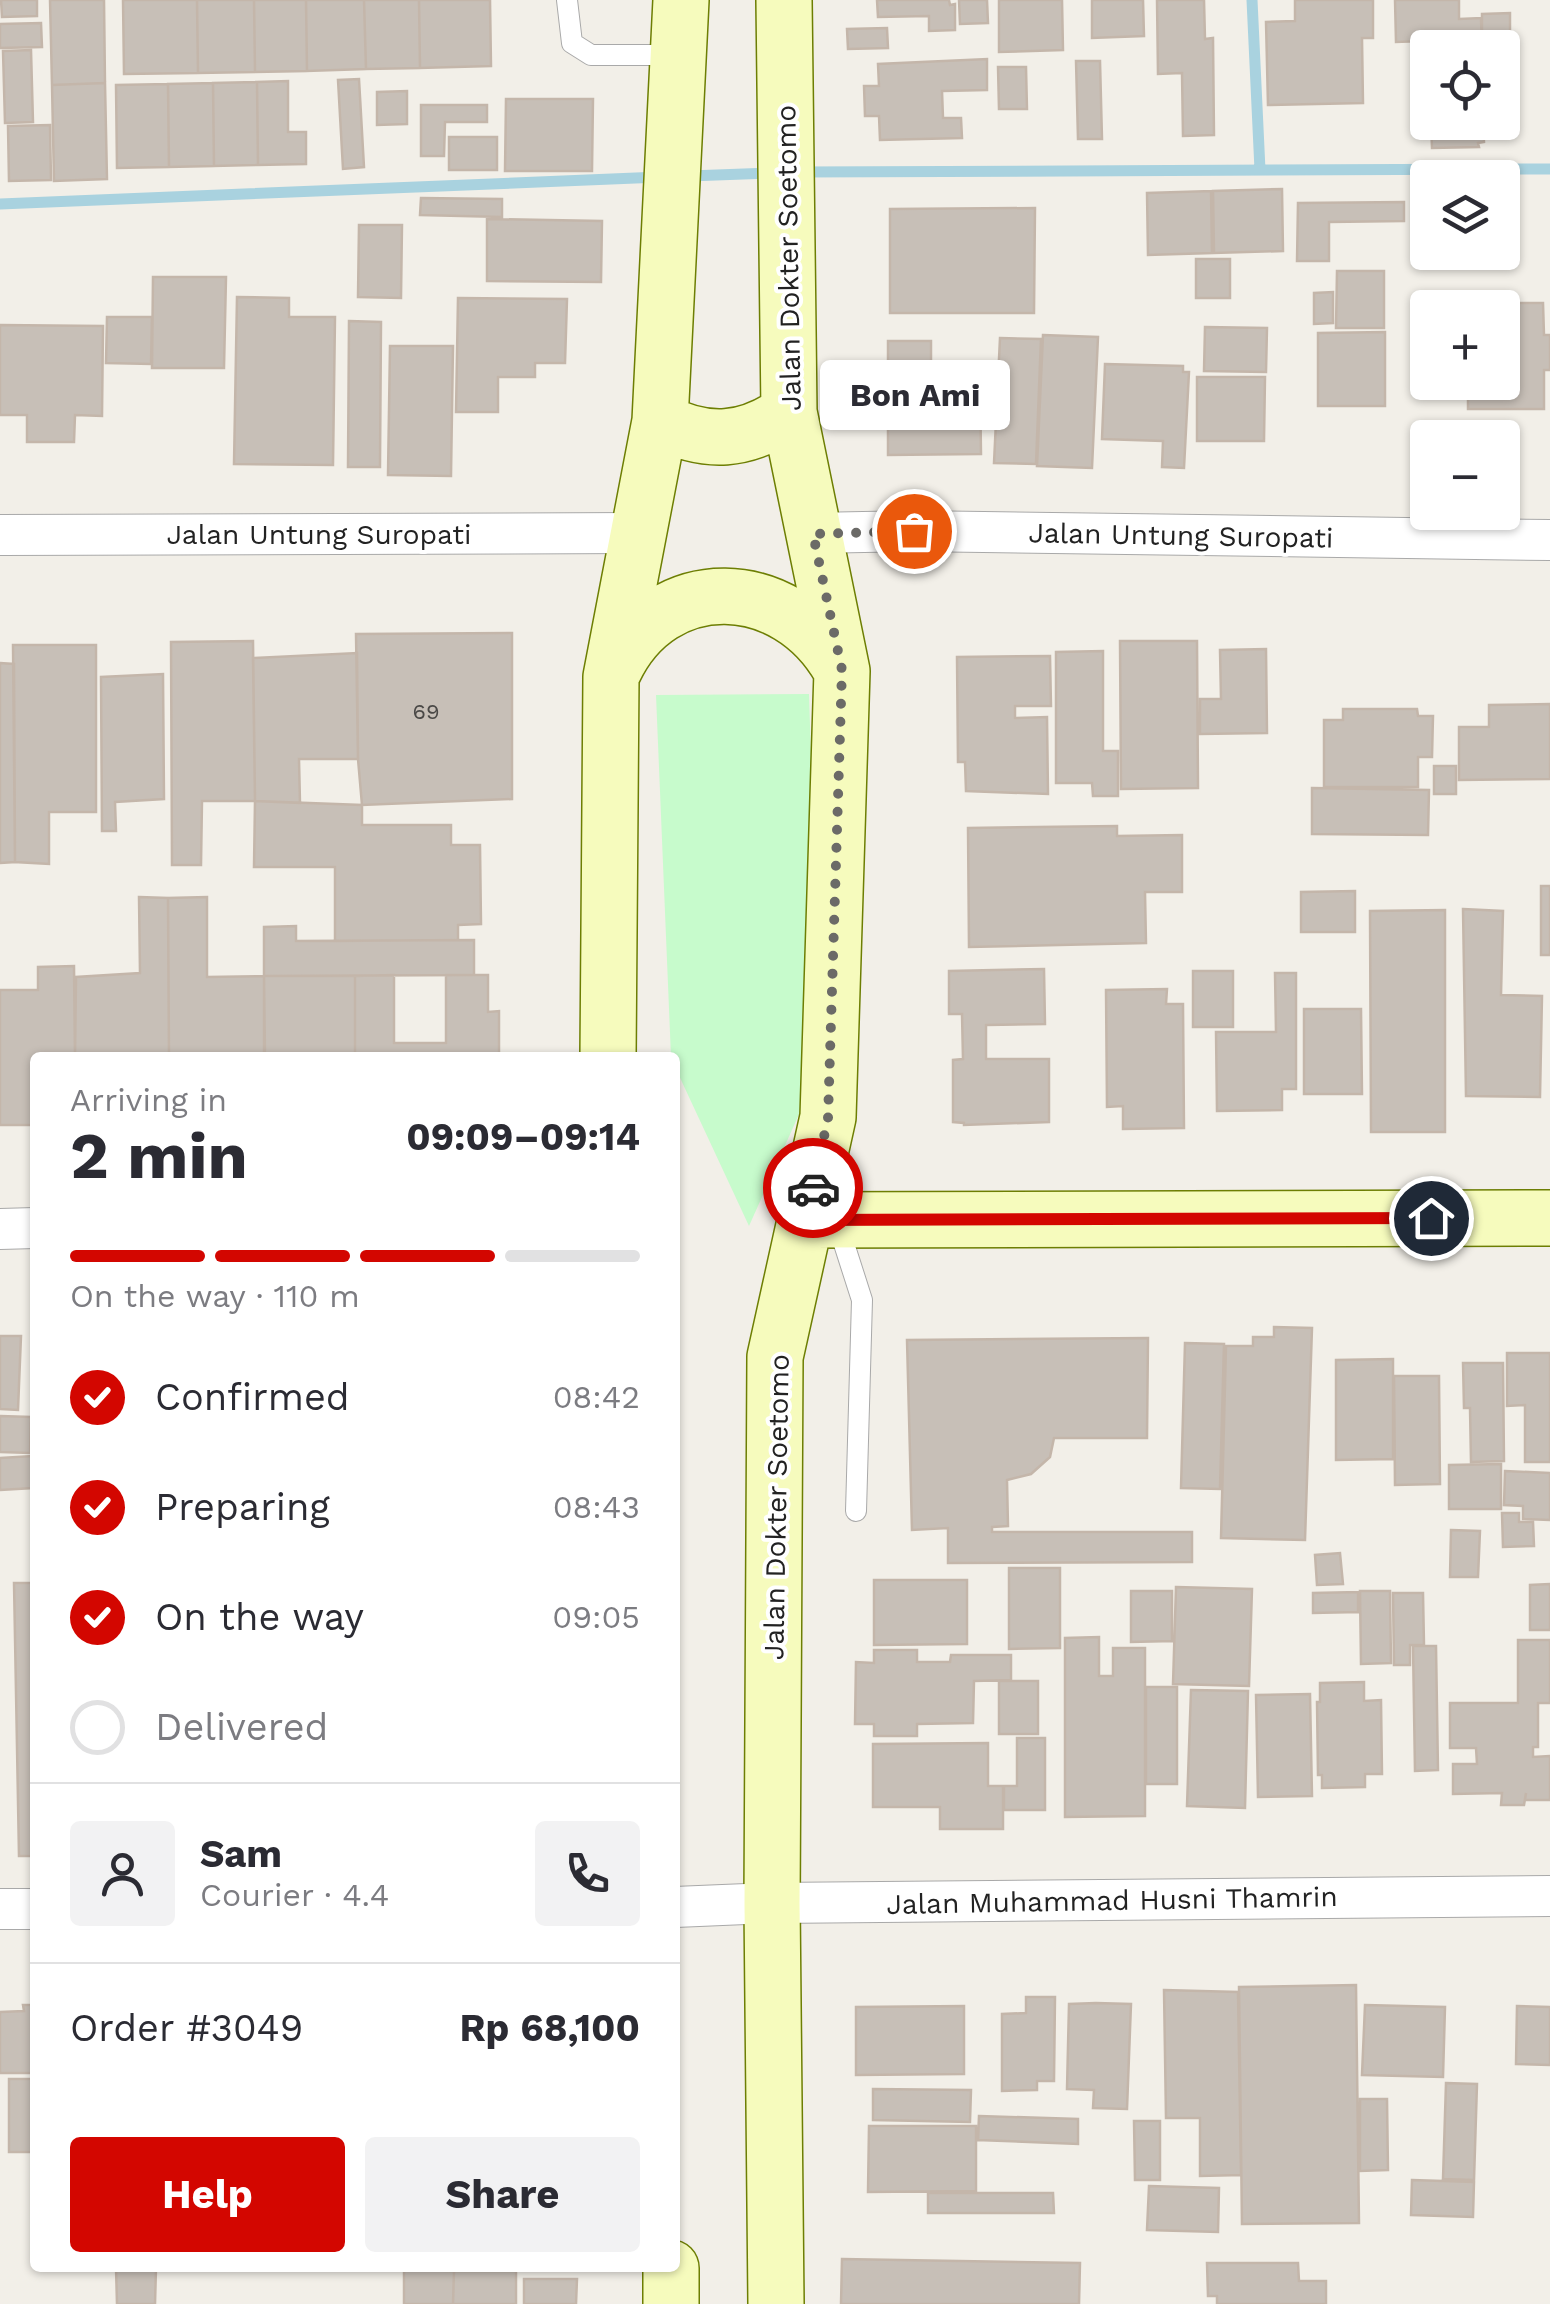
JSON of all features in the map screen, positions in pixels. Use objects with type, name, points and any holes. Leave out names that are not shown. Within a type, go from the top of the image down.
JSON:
[{"type":"main road","points":[[608,1052],[610,677],[660,421],[681,0]]},
{"type":"main road","name":"Jalan Dokter Soetomo","points":[[776,2304],[772,1903],[775,1356],[821,1220],[828,1118],[842,670],[790,412],[784,0]]},
{"type":"main road","points":[[660,421],[703,438],[726,438],[749,434],[790,412]]},
{"type":"main road","points":[[610,677],[621,655],[655,619],[676,607],[724,596],[772,604],[794,615],[813,630],[842,670]]},
{"type":"main road","points":[[821,1220],[1550,1218]]},
{"type":"main road","points":[[671,2272],[671,2304]]},
{"type":"street","name":"Jalan Untung Suropati","points":[[813,534],[914,531],[1550,540]]},
{"type":"street","name":"Jalan Untung Suropati","points":[[0,535],[639,534]]},
{"type":"street","points":[[0,1228],[30,1228]]},
{"type":"street","name":"Jalan Muhammad Husni Thamrin","points":[[680,1907],[1550,1896]]},
{"type":"street","points":[[0,1909],[30,1909]]},
{"type":"lane","points":[[568,0],[572,43],[590,55],[678,55]]},
{"type":"lane","points":[[821,1220],[862,1300],[856,1511]]},
{"type":"green space","points":[[809,694],[821,1065],[749,1226],[680,1078],[680,1052],[671,1052],[656,695]]},
{"type":"building","points":[[1,0],[37,0],[37,16],[2,17]]},
{"type":"building","points":[[50,0],[104,0],[105,83],[52,85]]},
{"type":"building","points":[[123,0],[197,0],[198,73],[124,74]]},
{"type":"building","points":[[197,0],[254,0],[255,72],[198,73]]},
{"type":"building","points":[[254,0],[306,0],[307,71],[255,72]]},
{"type":"building","points":[[306,0],[364,0],[366,69],[307,71]]},
{"type":"building","points":[[364,0],[419,0],[420,68],[366,69]]},
{"type":"building","points":[[419,0],[490,0],[491,66],[420,68]]},
{"type":"building","points":[[877,0],[949,0],[950,5],[955,4],[955,30],[929,31],[929,16],[878,17]]},
{"type":"building","points":[[959,0],[987,0],[988,23],[960,24]]},
{"type":"building","points":[[999,0],[1062,0],[1063,50],[999,52]]},
{"type":"building","points":[[1092,0],[1143,0],[1144,36],[1092,38]]},
{"type":"building","points":[[1157,0],[1204,0],[1205,39],[1213,38],[1214,135],[1183,136],[1182,73],[1158,74]]},
{"type":"building","points":[[1295,0],[1373,0],[1373,38],[1362,38],[1363,103],[1268,105],[1266,22],[1295,21]]},
{"type":"building","points":[[1395,0],[1459,0],[1459,19],[1481,18],[1481,30],[1410,30],[1410,42],[1396,42]]},
{"type":"building","points":[[1510,13],[1510,30],[1482,30],[1482,14]]},
{"type":"building","points":[[41,23],[42,47],[0,48],[0,24]]},
{"type":"building","points":[[887,28],[888,48],[848,49],[847,29]]},
{"type":"building","points":[[31,50],[33,122],[5,123],[3,51]]},
{"type":"building","points":[[987,59],[987,90],[942,91],[943,118],[961,118],[962,138],[880,140],[879,116],[865,116],[864,86],[879,86],[878,64]]},
{"type":"building","points":[[1076,61],[1100,61],[1102,139],[1078,139]]},
{"type":"building","points":[[998,67],[1026,67],[1027,109],[999,109]]},
{"type":"building","points":[[359,79],[364,167],[343,169],[338,80]]},
{"type":"building","points":[[288,81],[288,132],[306,132],[306,164],[258,165],[257,82]]},
{"type":"building","points":[[257,82],[258,165],[214,166],[213,83]]},
{"type":"building","points":[[105,83],[107,179],[54,181],[52,85]]},
{"type":"building","points":[[213,83],[214,166],[169,167],[168,84]]},
{"type":"building","points":[[168,84],[169,167],[117,168],[116,85]]},
{"type":"building","points":[[407,91],[407,124],[377,125],[377,92]]},
{"type":"building","points":[[506,99],[593,99],[592,171],[505,171]]},
{"type":"building","points":[[421,105],[487,105],[487,122],[445,122],[444,156],[421,156]]},
{"type":"building","points":[[50,125],[51,180],[9,181],[8,126]]},
{"type":"building","points":[[449,137],[497,137],[497,170],[449,170]]},
{"type":"building","points":[[1432,140],[1484,140],[1478,143],[1479,147],[1432,148]]},
{"type":"building","points":[[1282,189],[1283,251],[1214,253],[1213,191]]},
{"type":"building","points":[[1211,191],[1212,253],[1148,255],[1147,193]]},
{"type":"building","points":[[421,198],[502,199],[502,217],[420,215]]},
{"type":"building","points":[[1404,202],[1404,221],[1329,222],[1329,261],[1297,261],[1298,203]]},
{"type":"building","points":[[1035,208],[1034,313],[890,313],[890,209]]},
{"type":"building","points":[[487,219],[602,221],[601,282],[487,281]]},
{"type":"building","points":[[359,225],[402,225],[401,298],[358,297]]},
{"type":"building","points":[[1196,259],[1230,259],[1230,298],[1196,298]]},
{"type":"building","points":[[1337,271],[1384,271],[1384,328],[1336,328]]},
{"type":"building","points":[[153,277],[226,277],[224,368],[152,368]]},
{"type":"building","points":[[1333,292],[1333,323],[1314,324],[1314,293]]},
{"type":"building","points":[[237,297],[289,298],[289,317],[335,317],[333,465],[234,464]]},
{"type":"building","points":[[458,298],[567,299],[565,363],[535,363],[535,377],[498,377],[498,412],[456,412]]},
{"type":"building","points":[[1520,303],[1543,303],[1544,335],[1550,335],[1550,370],[1544,370],[1544,409],[1468,409],[1468,400],[1520,400]]},
{"type":"building","points":[[107,317],[152,317],[151,364],[106,363]]},
{"type":"building","points":[[349,321],[381,322],[380,467],[348,467]]},
{"type":"building","points":[[0,325],[103,326],[102,416],[75,415],[74,442],[27,442],[27,415],[0,415]]},
{"type":"building","points":[[1205,327],[1267,328],[1266,372],[1204,371]]},
{"type":"building","points":[[1385,332],[1385,406],[1318,406],[1318,333]]},
{"type":"building","points":[[1043,335],[1098,337],[1092,468],[1037,466]]},
{"type":"building","points":[[1000,338],[1041,339],[1036,464],[994,463]]},
{"type":"building","points":[[888,341],[931,341],[931,383],[980,382],[981,454],[888,455]]},
{"type":"building","points":[[390,346],[453,346],[451,476],[388,475]]},
{"type":"building","points":[[1105,364],[1183,366],[1183,372],[1189,372],[1184,468],[1162,467],[1163,441],[1102,439]]},
{"type":"building","points":[[1197,377],[1265,377],[1264,441],[1197,441]]},
{"type":"building","points":[[512,633],[512,799],[362,805],[356,634]]},
{"type":"building","points":[[253,641],[255,801],[202,801],[201,865],[172,865],[171,642]]},
{"type":"building","points":[[1120,641],[1197,641],[1198,788],[1121,789]]},
{"type":"building","points":[[13,645],[96,645],[96,812],[49,812],[49,864],[15,862]]},
{"type":"building","points":[[1266,649],[1267,733],[1200,734],[1200,699],[1221,699],[1220,650]]},
{"type":"building","points":[[1103,651],[1103,751],[1118,751],[1118,796],[1093,796],[1092,783],[1056,783],[1056,652]]},
{"type":"building","points":[[357,653],[358,759],[299,759],[300,803],[255,801],[253,658]]},
{"type":"building","points":[[1050,656],[1051,706],[1015,706],[1015,718],[1047,717],[1048,794],[966,791],[965,762],[958,762],[957,657]]},
{"type":"building","points":[[0,663],[14,664],[15,862],[0,863]]},
{"type":"building","points":[[163,674],[164,799],[115,802],[116,831],[102,831],[101,677]]},
{"type":"building","points":[[1550,704],[1550,779],[1459,780],[1459,727],[1489,727],[1489,705]]},
{"type":"building","points":[[1343,709],[1417,709],[1418,716],[1433,716],[1432,757],[1418,757],[1418,787],[1324,787],[1324,720],[1343,720]]},
{"type":"building","points":[[1434,766],[1456,766],[1456,794],[1434,794]]},
{"type":"building","points":[[1312,788],[1429,790],[1428,835],[1312,834]]},
{"type":"building","points":[[255,801],[362,805],[362,825],[451,825],[451,845],[480,845],[481,924],[458,925],[458,940],[335,941],[335,867],[254,867]]},
{"type":"building","points":[[1117,826],[1117,836],[1182,835],[1182,892],[1145,892],[1146,943],[969,947],[968,828]]},
{"type":"building","points":[[1541,886],[1550,886],[1550,955],[1541,955]]},
{"type":"building","points":[[1355,891],[1355,932],[1301,932],[1301,892]]},
{"type":"building","points":[[139,897],[168,898],[169,1052],[75,1052],[76,977],[140,973]]},
{"type":"building","points":[[207,897],[207,977],[264,976],[264,1052],[169,1052],[168,898]]},
{"type":"building","points":[[1463,909],[1503,911],[1501,995],[1542,996],[1540,1097],[1466,1096]]},
{"type":"building","points":[[1445,910],[1445,1132],[1371,1132],[1370,911]]},
{"type":"building","points":[[296,926],[296,941],[474,940],[474,975],[264,976],[264,927]]},
{"type":"building","points":[[74,966],[75,1052],[30,1052],[30,1125],[0,1125],[0,990],[38,990],[38,967]]},
{"type":"building","points":[[1044,969],[1045,1024],[986,1025],[986,1059],[1049,1059],[1049,1122],[953,1122],[953,1060],[963,1059],[962,1014],[949,1014],[949,971]]},
{"type":"building","points":[[1193,971],[1233,971],[1233,1027],[1193,1027]]},
{"type":"building","points":[[1275,973],[1296,973],[1296,1089],[1282,1089],[1282,1110],[1217,1111],[1216,1032],[1276,1032]]},
{"type":"building","points":[[394,975],[394,1043],[446,1043],[446,975],[488,975],[488,1012],[499,1011],[499,1052],[355,1052],[355,976]]},
{"type":"building","points":[[264,976],[355,976],[355,1052],[265,1052]]},
{"type":"building","points":[[1167,989],[1166,1004],[1183,1004],[1184,1128],[1123,1129],[1123,1106],[1107,1107],[1106,990]]},
{"type":"building","points":[[1304,1009],[1361,1009],[1362,1094],[1304,1094]]},
{"type":"building","points":[[1274,1327],[1312,1328],[1305,1540],[1221,1538],[1226,1346],[1253,1346],[1253,1337],[1274,1337]]},
{"type":"building","points":[[0,1336],[21,1336],[18,1410],[0,1409]]},
{"type":"building","points":[[1148,1338],[1147,1438],[1054,1438],[1050,1457],[1031,1474],[1007,1480],[1008,1526],[992,1527],[992,1532],[1192,1532],[1192,1562],[948,1563],[948,1528],[912,1530],[907,1340]]},
{"type":"building","points":[[1185,1343],[1224,1344],[1220,1489],[1181,1488]]},
{"type":"building","points":[[1507,1353],[1550,1353],[1550,1462],[1525,1462],[1525,1405],[1507,1406]]},
{"type":"building","points":[[1393,1359],[1393,1459],[1336,1460],[1336,1360]]},
{"type":"building","points":[[1463,1363],[1503,1363],[1504,1461],[1471,1462],[1470,1408],[1464,1408]]},
{"type":"building","points":[[1394,1376],[1439,1376],[1440,1484],[1395,1485]]},
{"type":"building","points":[[0,1416],[30,1417],[30,1453],[0,1452]]},
{"type":"building","points":[[30,1456],[30,1488],[0,1490],[0,1458]]},
{"type":"building","points":[[1501,1464],[1501,1509],[1449,1509],[1449,1465]]},
{"type":"building","points":[[1505,1471],[1550,1473],[1550,1520],[1523,1519],[1523,1506],[1504,1505]]},
{"type":"building","points":[[1502,1513],[1519,1513],[1519,1522],[1533,1522],[1534,1546],[1503,1547]]},
{"type":"building","points":[[1451,1530],[1480,1531],[1478,1577],[1450,1577]]},
{"type":"building","points":[[1340,1553],[1343,1584],[1317,1585],[1315,1555]]},
{"type":"building","points":[[1009,1568],[1060,1568],[1060,1648],[1009,1649]]},
{"type":"building","points":[[874,1580],[967,1580],[967,1644],[874,1645]]},
{"type":"building","points":[[14,1583],[30,1583],[30,1856],[19,1856]]},
{"type":"building","points":[[1550,1584],[1550,1630],[1530,1630],[1530,1585]]},
{"type":"building","points":[[1176,1587],[1252,1589],[1249,1686],[1173,1684]]},
{"type":"building","points":[[1131,1591],[1172,1591],[1172,1641],[1131,1642]]},
{"type":"building","points":[[1360,1591],[1390,1591],[1391,1663],[1361,1664]]},
{"type":"building","points":[[1358,1592],[1358,1612],[1313,1613],[1313,1593]]},
{"type":"building","points":[[1393,1593],[1423,1593],[1424,1645],[1410,1645],[1410,1665],[1394,1665]]},
{"type":"building","points":[[1099,1637],[1099,1676],[1113,1676],[1113,1648],[1145,1648],[1145,1816],[1065,1817],[1065,1638]]},
{"type":"building","points":[[1518,1640],[1550,1640],[1550,1703],[1538,1703],[1538,1747],[1533,1747],[1533,1757],[1550,1756],[1550,1800],[1525,1800],[1526,1793],[1524,1805],[1501,1805],[1502,1793],[1453,1794],[1453,1764],[1477,1764],[1476,1748],[1450,1748],[1450,1703],[1518,1703]]},
{"type":"building","points":[[1413,1646],[1436,1646],[1438,1770],[1415,1771]]},
{"type":"building","points":[[874,1650],[917,1650],[917,1662],[950,1662],[951,1655],[1011,1655],[1011,1680],[974,1681],[973,1723],[917,1724],[917,1736],[874,1736],[874,1724],[855,1724],[856,1662],[874,1663]]},
{"type":"building","points":[[999,1681],[1038,1681],[1038,1734],[999,1734]]},
{"type":"building","points":[[1364,1682],[1364,1701],[1381,1700],[1382,1774],[1365,1774],[1365,1787],[1322,1788],[1322,1775],[1318,1775],[1320,1683]]},
{"type":"building","points":[[1146,1687],[1177,1687],[1177,1784],[1146,1784]]},
{"type":"building","points":[[1191,1690],[1248,1691],[1245,1808],[1187,1806]]},
{"type":"building","points":[[1310,1694],[1312,1796],[1258,1797],[1256,1695]]},
{"type":"building","points":[[1017,1738],[1045,1738],[1045,1810],[1004,1810],[1004,1786],[1017,1786]]},
{"type":"building","points":[[988,1743],[988,1786],[1003,1786],[1003,1829],[940,1829],[940,1807],[873,1807],[873,1744]]},
{"type":"building","points":[[1356,1985],[1359,2223],[1242,2224],[1239,1987]]},
{"type":"building","points":[[1164,1990],[1238,1992],[1241,2175],[1200,2176],[1200,2118],[1166,2118]]},
{"type":"building","points":[[1026,1997],[1055,1997],[1054,2081],[1037,2081],[1037,2090],[1002,2091],[1002,2014],[1026,2013]]},
{"type":"building","points":[[1069,2004],[1131,2004],[1127,2109],[1093,2108],[1094,2090],[1067,2089]]},
{"type":"building","points":[[23,2005],[30,2005],[30,2073],[0,2073],[0,2012],[24,2011]]},
{"type":"building","points":[[1365,2005],[1445,2007],[1443,2077],[1362,2075]]},
{"type":"building","points":[[964,2006],[964,2074],[856,2075],[856,2007]]},
{"type":"building","points":[[1517,2006],[1550,2007],[1550,2065],[1516,2064]]},
{"type":"building","points":[[9,2079],[30,2079],[30,2152],[9,2152]]},
{"type":"building","points":[[1446,2083],[1477,2084],[1474,2180],[1443,2179]]},
{"type":"building","points":[[873,2089],[971,2090],[970,2122],[873,2120]]},
{"type":"building","points":[[1360,2099],[1387,2099],[1388,2170],[1360,2171]]},
{"type":"building","points":[[979,2116],[1078,2119],[1078,2144],[978,2140]]},
{"type":"building","points":[[1134,2121],[1160,2121],[1160,2180],[1135,2180]]},
{"type":"building","points":[[869,2126],[976,2126],[976,2191],[868,2192]]},
{"type":"building","points":[[1412,2180],[1474,2182],[1473,2217],[1411,2215]]},
{"type":"building","points":[[1149,2186],[1219,2188],[1218,2232],[1147,2230]]},
{"type":"building","points":[[928,2193],[1053,2193],[1054,2213],[928,2213]]},
{"type":"building","points":[[842,2259],[1080,2263],[1079,2304],[841,2304]]},
{"type":"building","points":[[1207,2263],[1298,2263],[1299,2281],[1326,2281],[1326,2304],[1217,2304],[1217,2296],[1208,2296]]},
{"type":"building","points":[[116,2272],[156,2272],[155,2304],[117,2304]]},
{"type":"building","points":[[404,2272],[454,2272],[453,2304],[404,2304]]},
{"type":"building","points":[[454,2272],[516,2272],[516,2304],[453,2304]]},
{"type":"building","points":[[524,2279],[577,2279],[576,2304],[524,2304]]},
{"type":"waterway","points":[[1252,0],[1260,170]]},
{"type":"waterway","points":[[799,172],[1550,169]]},
{"type":"waterway","points":[[689,176],[770,173]]},
{"type":"waterway","points":[[0,204],[660,177]]},
{"type":"way so far","points":[[813,1188],[828,1118],[842,670],[813,534],[914,531]]},
{"type":"place","name":"Bon Ami","points":[[914,531]]},
{"type":"route","points":[[813,1188],[806,1220],[1431,1218]]}]
